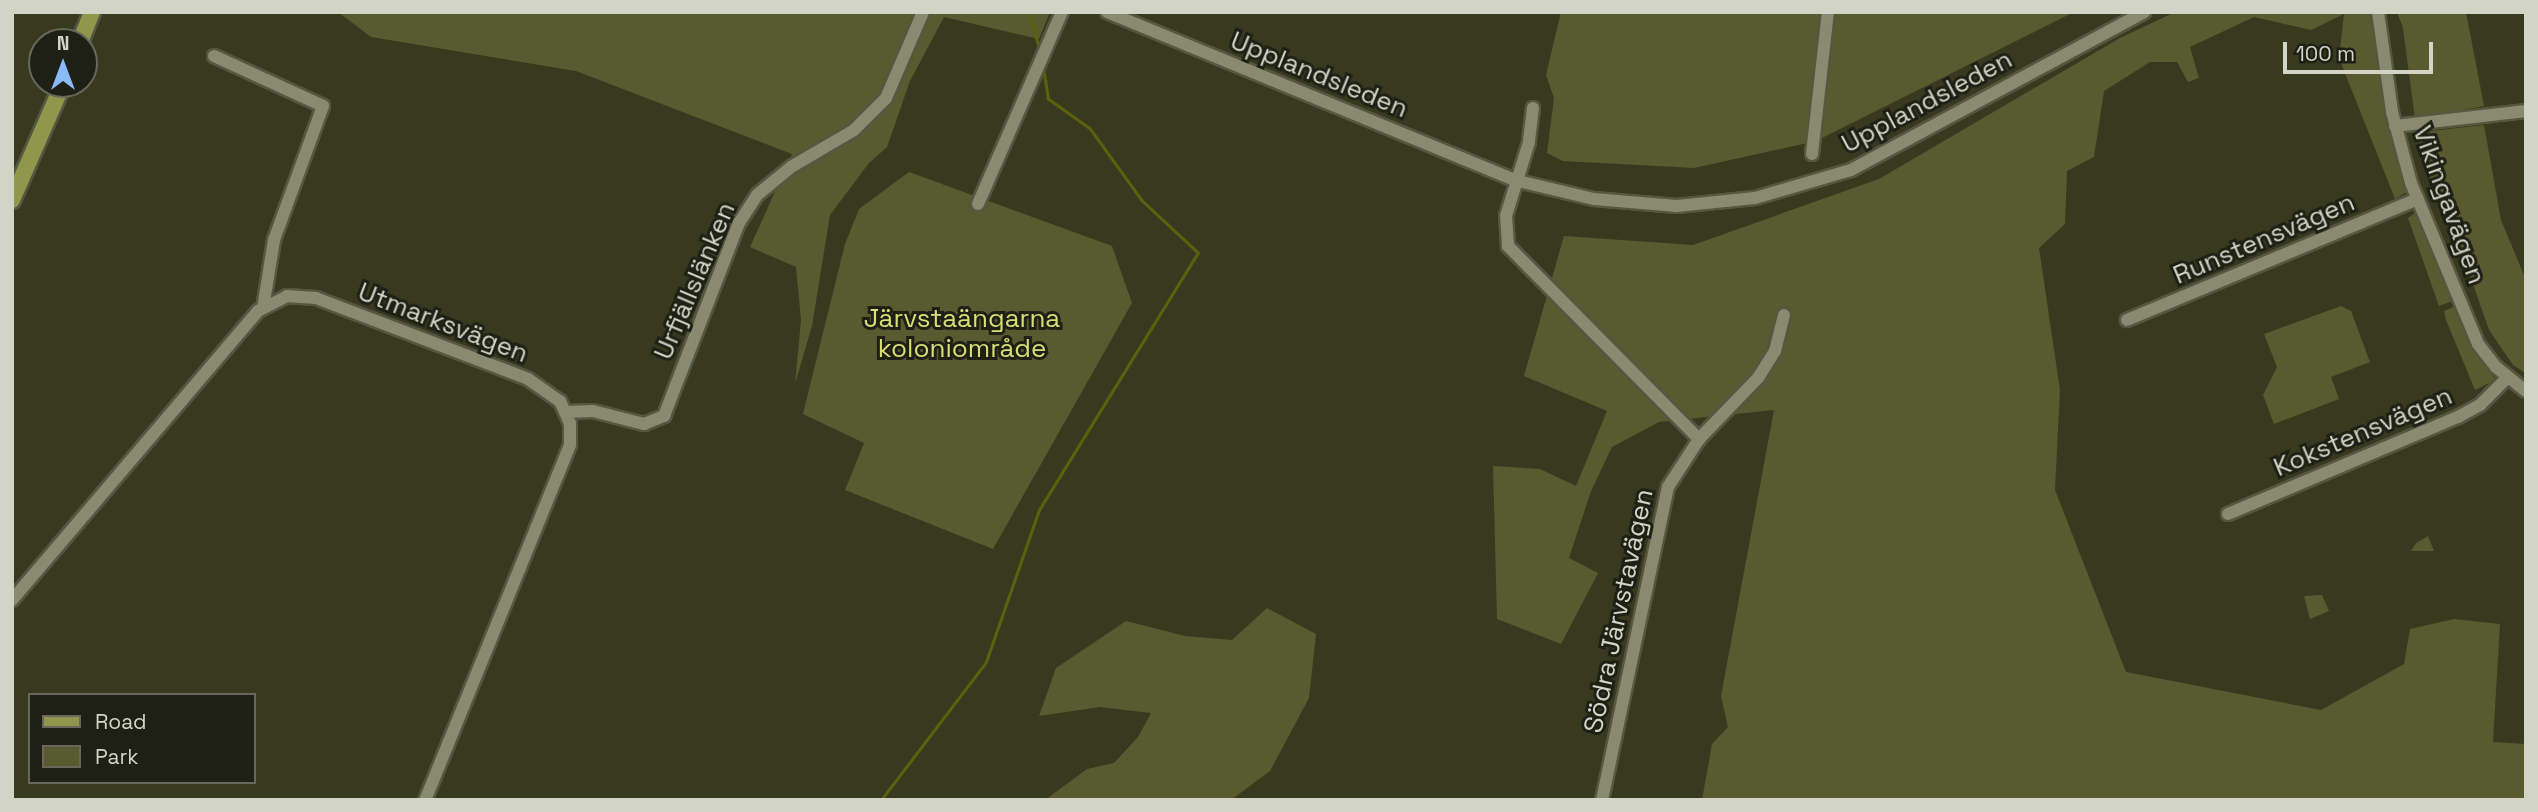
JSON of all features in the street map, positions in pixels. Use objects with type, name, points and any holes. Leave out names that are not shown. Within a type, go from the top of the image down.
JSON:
[{"type":"main road","points":[[12,200],[57,98]]},
{"type":"street","name":"Urfjällslänken","points":[[567,412],[593,411],[633,423],[654,422],[664,416],[739,223],[757,195],[791,167],[854,130],[886,98],[923,12]]},
{"type":"street","points":[[978,205],[1062,12]]},
{"type":"street","name":"Upplandsleden","points":[[1107,12],[1514,180],[1594,199],[1677,206],[1755,198],[1802,188],[1891,152],[2144,12]]},
{"type":"street","points":[[1812,154],[1828,12]]},
{"type":"street","name":"Vikingavägen","points":[[2378,12],[2395,125],[2418,199],[2479,344],[2507,378],[2526,391]]},
{"type":"street","points":[[214,56],[323,106],[274,240],[263,308]]},
{"type":"street","points":[[1533,108],[1529,142],[1514,180],[1505,232],[1514,258],[1699,439]]},
{"type":"street","points":[[2395,125],[2526,111]]},
{"type":"street","name":"Runstensvägen","points":[[2127,320],[2418,199]]},
{"type":"street","name":"Utmarksvägen","points":[[12,600],[263,308],[287,296],[316,298],[528,379],[551,392],[567,412]]},
{"type":"street","name":"Södra Järvstavägen","points":[[1602,800],[1668,487],[1699,439],[1758,379],[1775,351],[1784,316]]},
{"type":"street","name":"Kokstensvägen","points":[[2228,514],[2458,417],[2480,405],[2507,378]]},
{"type":"street","points":[[425,800],[570,444],[567,412]]},
{"type":"green space","points":[[338,12],[1050,12],[1039,39],[944,17],[910,81],[887,147],[869,163],[830,215],[812,326],[795,384],[801,320],[796,267],[750,247],[792,154],[576,71],[371,37]]},
{"type":"green space","points":[[1561,12],[2074,12],[1816,141],[1694,168],[1563,161],[1547,153],[1554,98],[1546,75]]},
{"type":"green space","points":[[2175,12],[2369,12],[2410,190],[2395,199],[2339,58],[2344,14],[2311,30],[2254,17],[2190,47],[2199,78],[2188,82],[2177,62],[2150,62],[2104,91],[2094,157],[2067,171],[2065,224],[2039,248],[2060,390],[2055,490],[2126,672],[2321,710],[2404,664],[2410,629],[2454,619],[2500,624],[2493,742],[2526,744],[2526,800],[1702,800],[1712,744],[1728,727],[1721,696],[1774,410],[1659,422],[1612,447],[1591,491],[1569,558],[1598,573],[1561,644],[1497,619],[1493,466],[1540,469],[1576,486],[1607,411],[1524,376],[1564,236],[1693,245],[1879,179],[2120,38]]},
{"type":"green space","points":[[2397,12],[2466,12],[2484,106],[2415,119],[2403,28]]},
{"type":"green space","points":[[2484,125],[2501,220],[2526,280],[2525,373],[2513,365],[2489,330],[2459,244],[2421,157],[2419,139],[2431,131]]},
{"type":"green space","name":"Järvstaängarna koloniområde","points":[[909,172],[1112,246],[1132,303],[993,549],[845,490],[864,443],[803,414],[845,244],[859,209]]},
{"type":"green space","points":[[2419,210],[2455,300],[2439,306],[2408,218]]},
{"type":"green space","points":[[2341,306],[2351,311],[2370,362],[2331,377],[2339,399],[2274,424],[2263,395],[2277,367],[2264,334]]},
{"type":"green space","points":[[2456,306],[2495,380],[2475,390],[2446,320],[2444,311]]},
{"type":"green space","points":[[2428,536],[2434,551],[2411,551],[2416,543]]},
{"type":"green space","points":[[2322,595],[2329,611],[2310,619],[2304,596]]},
{"type":"green space","points":[[1267,608],[1316,634],[1309,698],[1270,771],[1231,800],[1045,800],[1087,769],[1114,763],[1138,737],[1151,713],[1100,707],[1039,716],[1056,668],[1126,621],[1185,636],[1232,640]]},
{"type":"waterway","points":[[1030,12],[1040,51]]},
{"type":"waterway","points":[[881,800],[986,662],[1039,510],[1198,253],[1142,201],[1090,129],[1048,99],[1043,68]]}]
